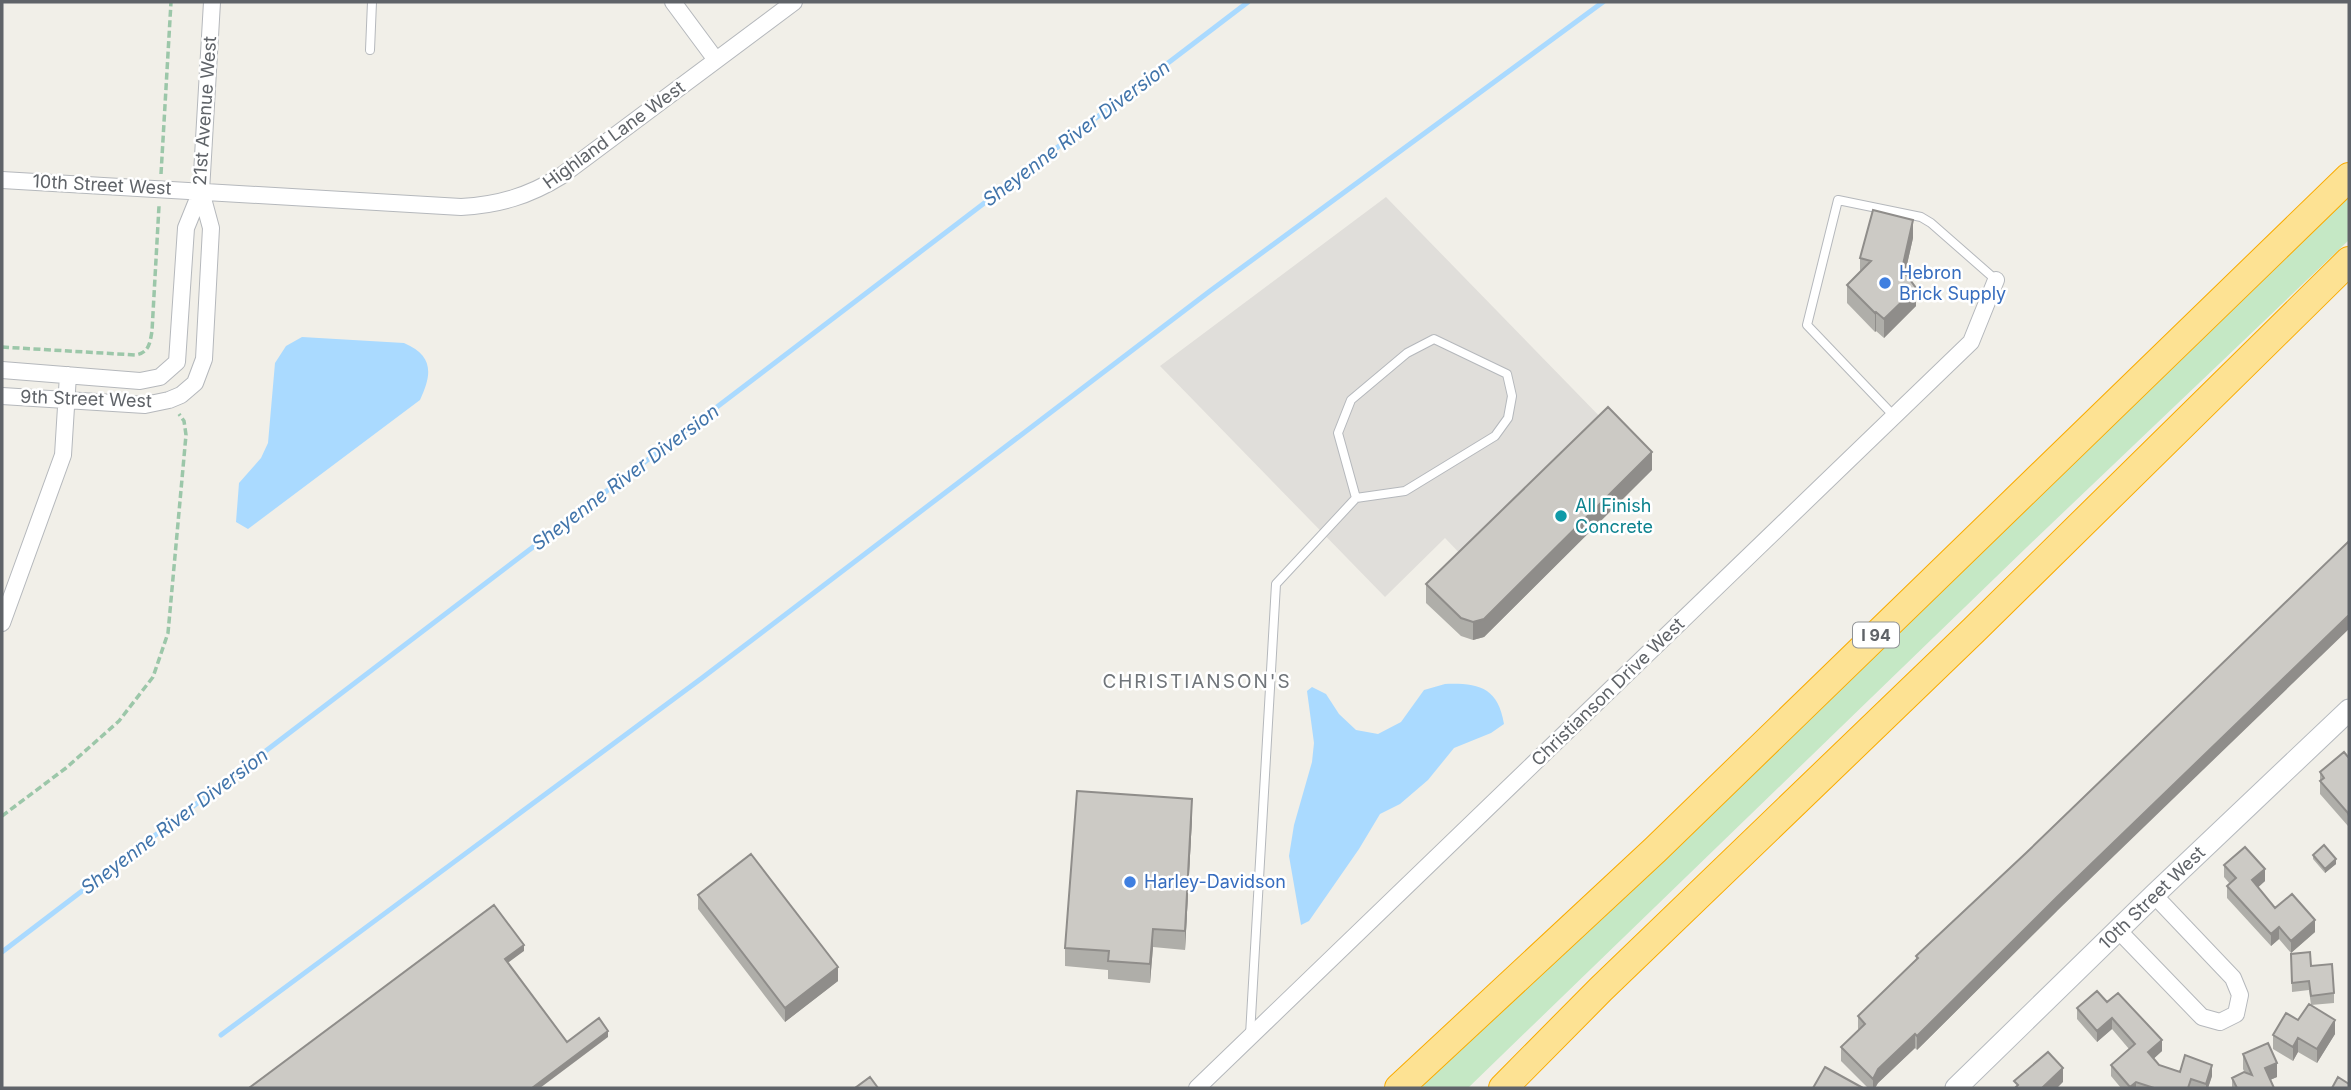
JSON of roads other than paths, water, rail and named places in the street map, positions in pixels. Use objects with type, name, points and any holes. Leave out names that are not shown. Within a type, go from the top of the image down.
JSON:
[{"type":"highway","name":"I 94","points":[[1399,1088],[1655,850],[2349,177]]},
{"type":"highway","points":[[1503,1088],[1601,989],[1964,639],[2349,261]]},
{"type":"highway","points":[[1391,1088],[1426,1062]]},
{"type":"street","name":"21st Avenue West","points":[[160,377],[177,362],[186,228],[201,191],[212,2]]},
{"type":"street","points":[[673,2],[716,60]]},
{"type":"street","name":"Highland Lane West","points":[[201,191],[461,207],[511,200],[538,190],[561,176],[794,2]]},
{"type":"street","name":"10th Street West","points":[[2,180],[201,191]]},
{"type":"street","name":"9th Street West","points":[[2,396],[145,405],[170,400],[195,383],[204,359],[211,228],[201,191]]},
{"type":"street","name":"Christianson Drive West","points":[[1197,1088],[1970,342],[1996,280]]},
{"type":"street","name":"9th Street West","points":[[2,370],[140,381],[160,377]]},
{"type":"street","points":[[2,623],[63,455],[68,374]]},
{"type":"street","name":"10th Street West","points":[[1956,1088],[2349,710]]},
{"type":"street","points":[[2118,930],[2202,1017],[2220,1022],[2236,1014],[2240,995],[2233,978],[2154,895]]},
{"type":"lane","points":[[370,50],[372,2]]},
{"type":"lane","points":[[1894,416],[1807,325],[1838,200],[1921,217],[1996,280]]},
{"type":"lane","points":[[1250,1038],[1276,584],[1356,498],[1405,491],[1495,436],[1508,418],[1512,396],[1507,374],[1434,339],[1406,353],[1351,400],[1338,433],[1356,498]]},
{"type":"water","points":[[302,337],[404,343],[414,348],[425,360],[428,367],[427,382],[420,400],[248,529],[236,522],[239,483],[261,458],[268,443],[275,363],[286,346]]},
{"type":"water","points":[[1445,684],[1477,686],[1485,690],[1497,702],[1504,724],[1491,733],[1454,748],[1428,780],[1400,804],[1380,814],[1309,921],[1301,925],[1289,856],[1294,825],[1312,762],[1314,743],[1307,691],[1312,687],[1326,694],[1339,714],[1356,730],[1378,734],[1401,722],[1424,690]]},
{"type":"waterway","name":"Sheyenne River Diversion","points":[[2,952],[1248,2]]},
{"type":"waterway","points":[[221,1035],[702,678],[1210,291],[1603,2]]},
{"type":"place","name":"Hebron Brick Supply","points":[[1885,283]]},
{"type":"place","name":"All Finish Concrete","points":[[1561,516]]},
{"type":"place","name":"Harley-Davidson","points":[[1130,882]]},
{"type":"district","name":"CHRISTIANSON'S","points":[[1197,681]]}]
